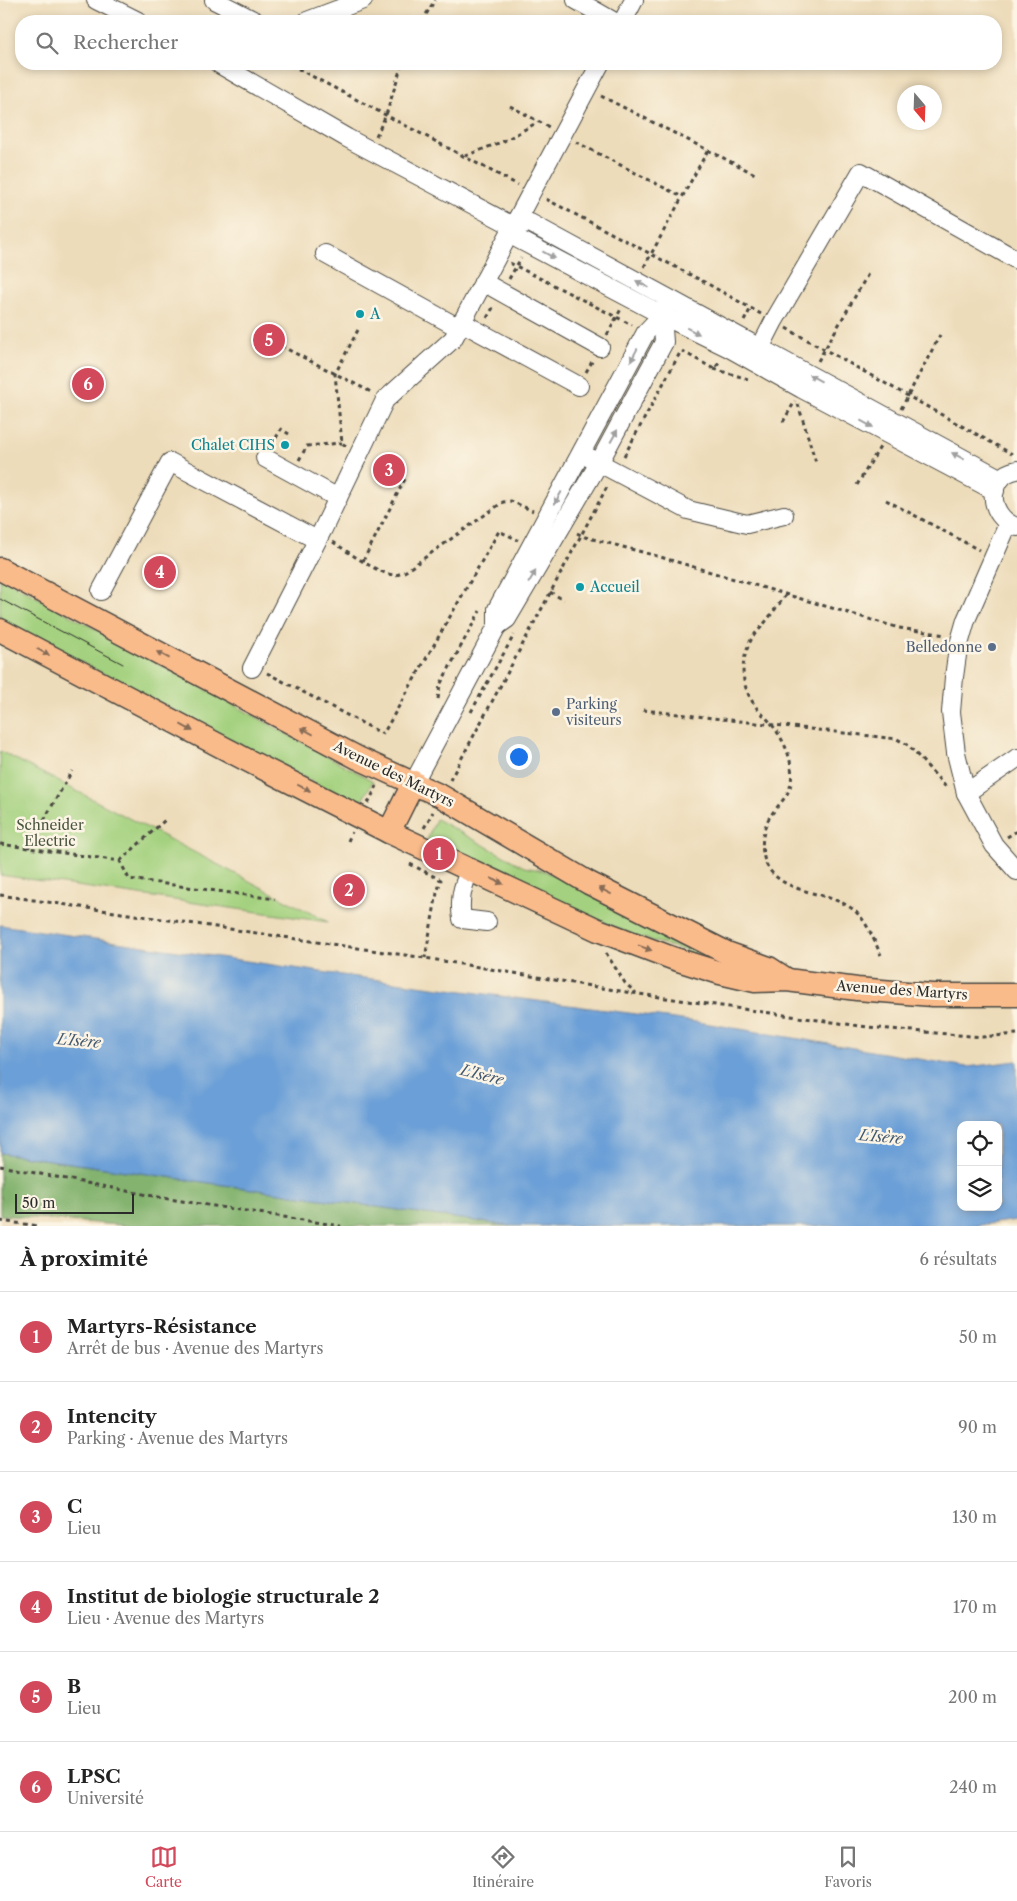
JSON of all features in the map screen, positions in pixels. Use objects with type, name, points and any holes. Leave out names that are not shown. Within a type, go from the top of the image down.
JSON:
[{"type":"main road","name":"Avenue des Martyrs","points":[[0,569],[385,772],[414,782],[441,796],[589,883],[727,953],[769,968],[787,980]]},
{"type":"main road","name":"Avenue des Martyrs","points":[[0,630],[245,759],[389,832],[598,930],[672,958],[720,973],[755,981],[787,980],[857,989],[932,995],[1017,995]]},
{"type":"main road","points":[[389,832],[414,782]]},
{"type":"street","points":[[96,0],[126,15]]},
{"type":"street","points":[[214,0],[243,15]]},
{"type":"street","points":[[323,15],[363,0]]},
{"type":"street","points":[[576,0],[602,15]]},
{"type":"street","points":[[620,0],[621,15]]},
{"type":"street","points":[[625,15],[634,0]]},
{"type":"street","points":[[229,70],[347,138],[513,226],[530,223],[636,280],[670,299],[757,355],[998,485]]},
{"type":"street","points":[[252,667],[338,498],[385,400],[453,339],[597,70]]},
{"type":"street","points":[[757,355],[774,321],[862,172],[1017,260]]},
{"type":"street","points":[[513,226],[518,239],[662,315],[810,375],[891,428]]},
{"type":"street","points":[[324,254],[579,386]]},
{"type":"street","points":[[483,282],[600,347]]},
{"type":"street","points":[[555,522],[582,454],[646,332],[662,315],[670,299]]},
{"type":"street","points":[[414,782],[497,626],[497,609],[555,522],[599,463],[664,342],[662,315]]},
{"type":"street","points":[[582,454],[688,510],[747,524],[784,515]]},
{"type":"street","points":[[265,458],[338,498]]},
{"type":"street","points":[[101,591],[170,462],[318,537]]},
{"type":"street","points":[[1014,462],[1012,471],[998,485],[994,502],[997,513],[1012,526],[993,557],[966,620],[954,677],[951,712],[956,753],[964,787],[994,845],[1017,871]]},
{"type":"street","points":[[964,787],[1017,758]]},
{"type":"street","points":[[470,869],[462,888],[460,904],[462,920],[487,922]]},
{"type":"path","points":[[426,15],[435,0]]},
{"type":"path","points":[[369,150],[386,115],[400,70]]},
{"type":"path","points":[[587,88],[755,174]]},
{"type":"path","points":[[510,106],[682,197]]},
{"type":"path","points":[[464,156],[504,141],[539,122]]},
{"type":"path","points":[[636,280],[708,150]]},
{"type":"path","points":[[810,375],[868,274]]},
{"type":"path","points":[[579,386],[628,297]]},
{"type":"path","points":[[744,321],[751,308]]},
{"type":"path","points":[[774,321],[908,396],[1014,462]]},
{"type":"path","points":[[342,443],[335,374],[359,328]]},
{"type":"path","points":[[858,485],[891,428],[940,335]]},
{"type":"path","points":[[280,346],[385,400]]},
{"type":"path","points":[[425,958],[441,880],[406,862],[681,351]]},
{"type":"path","points":[[783,422],[796,399],[816,463]]},
{"type":"path","points":[[265,458],[281,429],[289,434]]},
{"type":"path","points":[[292,473],[307,446],[342,443],[359,453]]},
{"type":"path","points":[[363,561],[405,479],[399,476]]},
{"type":"path","points":[[886,500],[993,557]]},
{"type":"path","points":[[318,537],[363,561],[396,575],[406,571],[508,501],[511,501],[581,535],[899,628],[961,638]]},
{"type":"path","points":[[252,667],[383,734],[499,531],[518,540]]},
{"type":"path","points":[[550,592],[564,600]]},
{"type":"path","points":[[786,594],[752,637],[742,667],[748,694],[772,725],[790,757],[792,774],[787,794],[769,819],[764,833],[762,849],[767,866],[773,875],[783,882],[857,912],[881,955]]},
{"type":"path","points":[[643,710],[897,739],[908,745],[946,787],[964,787]]},
{"type":"path","points":[[28,848],[72,771]]},
{"type":"path","points":[[348,841],[385,772]]},
{"type":"path","points":[[120,861],[165,820]]},
{"type":"path","points":[[0,844],[120,861]]},
{"type":"path","points":[[120,861],[129,879],[275,899]]},
{"type":"path","points":[[0,895],[425,958],[632,993],[868,1027],[982,1037],[1017,1034]]},
{"type":"path","points":[[0,1166],[164,1198],[341,1226]]},
{"type":"path","points":[[0,1221],[39,1226]]},
{"type":"green space","points":[[0,577],[373,781],[359,806],[0,620]]},
{"type":"green space","name":"Schneider Electric","points":[[0,751],[328,922],[0,875]]},
{"type":"green space","points":[[436,819],[524,867],[545,871],[741,967],[632,935],[427,840]]},
{"type":"green space","points":[[0,1153],[510,1226],[131,1226],[0,1215]]},
{"type":"water","name":"L'Isère","points":[[0,925],[342,975],[704,1023],[967,1067],[1017,1061],[1017,1220],[973,1226],[510,1226],[0,1153]]},
{"type":"tram line","points":[[0,599],[123,664]]},
{"type":"place","name":"A","points":[[360,314]]},
{"type":"place","name":"B","points":[[269,340]]},
{"type":"place","name":"LPSC","points":[[88,384]]},
{"type":"place","name":"Chalet CIHS","points":[[285,445]]},
{"type":"place","name":"C","points":[[389,470]]},
{"type":"place","name":"Institut de biologie structurale 2","points":[[160,572]]},
{"type":"place","name":"Accueil","points":[[580,587]]},
{"type":"place","name":"Belledonne","points":[[992,647]]},
{"type":"place","name":"Parking visiteurs","points":[[556,712]]},
{"type":"place","name":"Martyrs-Résistance","points":[[439,854]]},
{"type":"place","name":"Intencity","points":[[349,890]]}]
